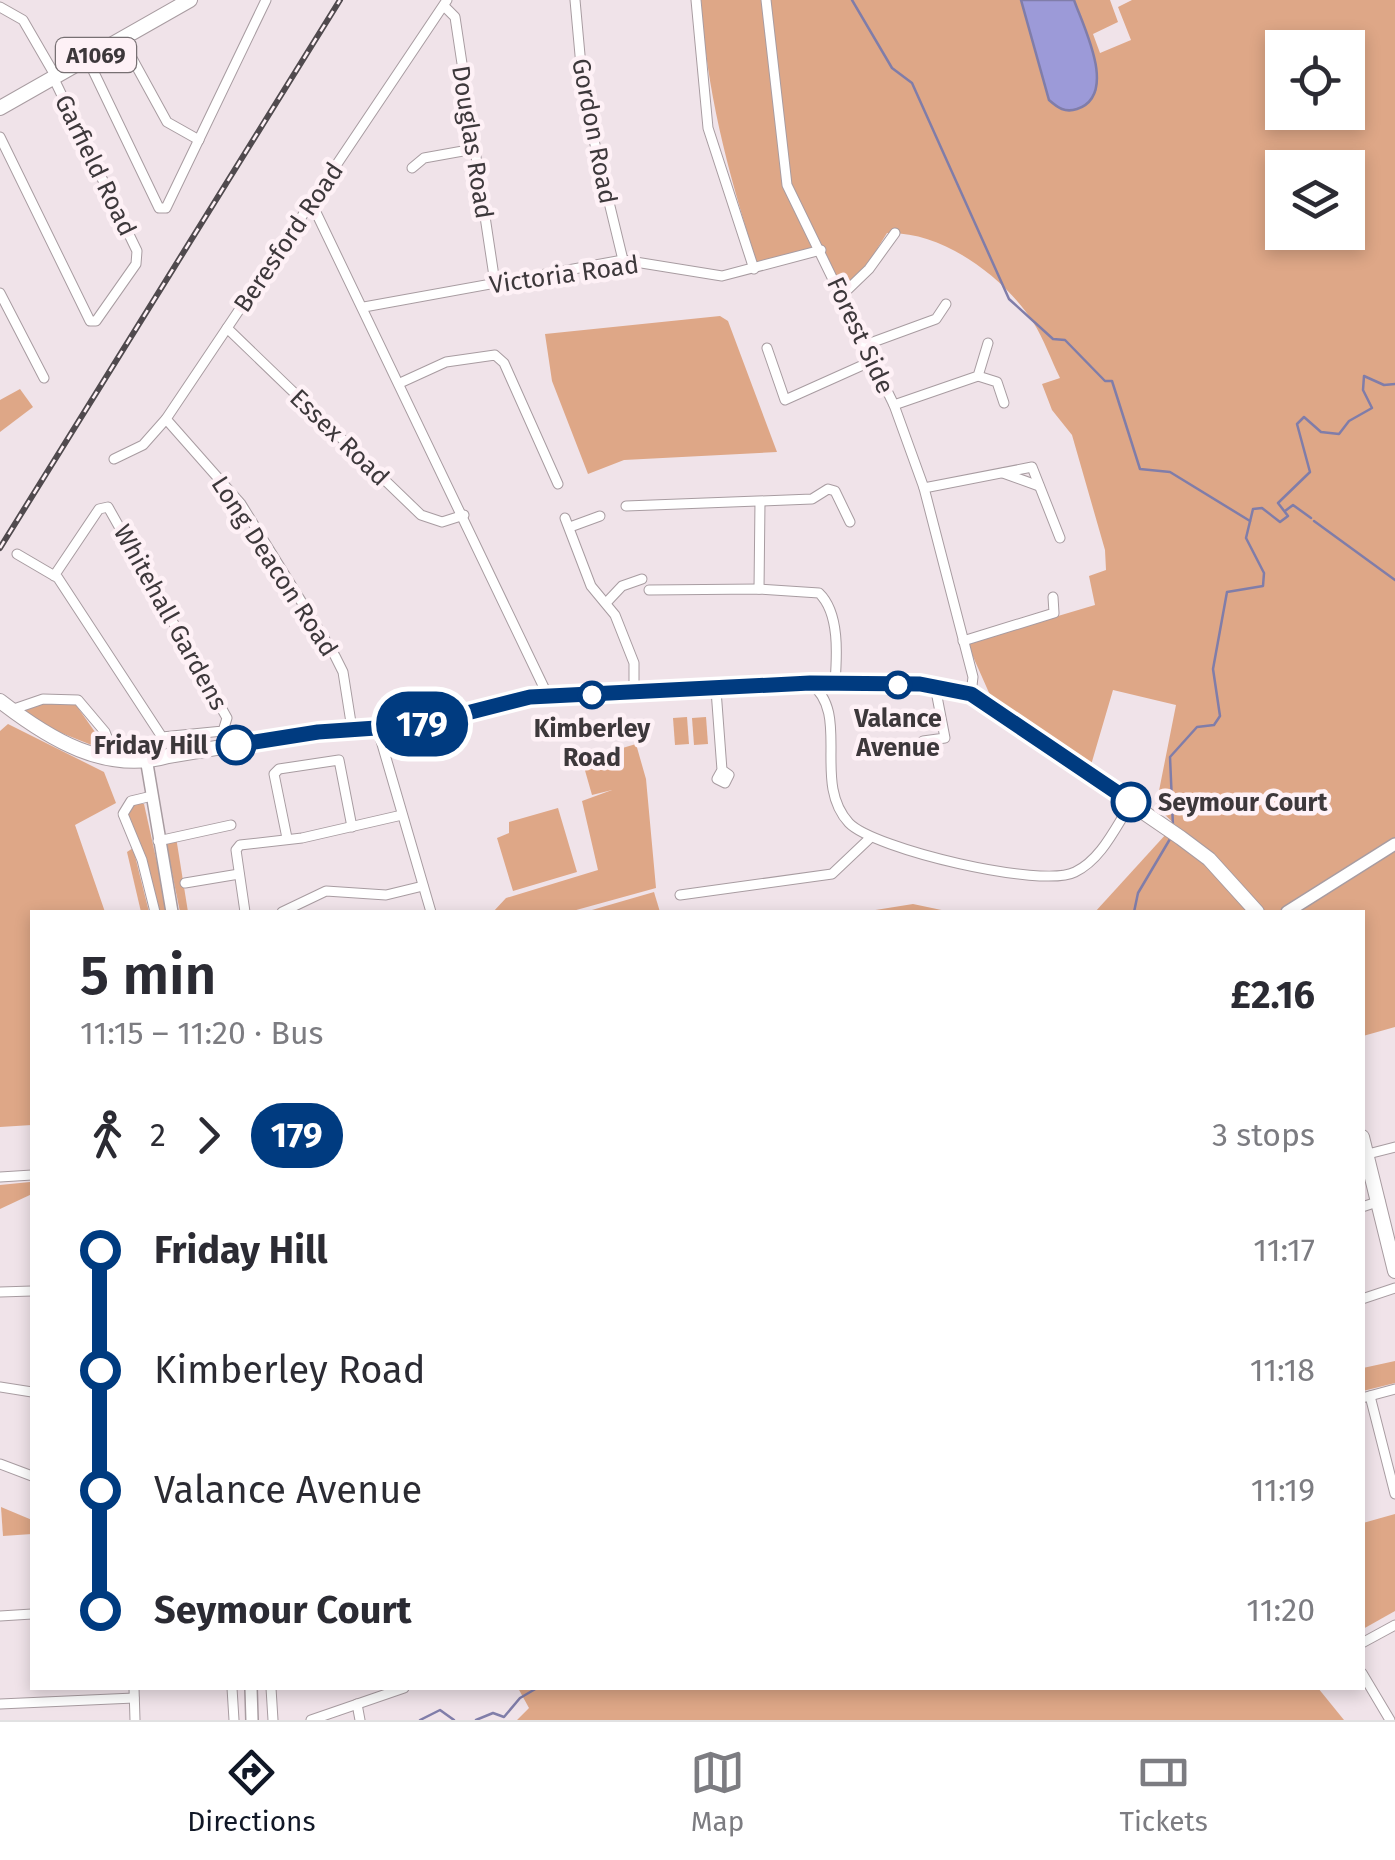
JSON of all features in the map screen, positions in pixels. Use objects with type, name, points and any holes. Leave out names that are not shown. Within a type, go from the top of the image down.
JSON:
[{"type":"main road","name":"A1069","points":[[0,108],[190,0]]},
{"type":"main road","points":[[6,706],[67,744],[116,760],[147,764],[197,743],[420,725],[514,700],[548,696],[810,683],[955,689],[971,694],[1209,858],[1255,910]]},
{"type":"main road","points":[[147,764],[172,910]]},
{"type":"main road","points":[[1290,910],[1395,844]]},
{"type":"main road","points":[[1365,1146],[1391,1229],[1395,1270]]},
{"type":"main road","points":[[251,1690],[252,1720]]},
{"type":"street","points":[[88,60],[161,209],[166,208],[266,0]]},
{"type":"street","name":"Gordon Road","points":[[575,0],[584,100],[623,260]]},
{"type":"street","points":[[696,0],[708,128],[754,269]]},
{"type":"street","name":"Forest Side","points":[[766,0],[773,32],[776,114],[787,185],[894,406],[924,488],[971,671],[971,694]]},
{"type":"street","name":"Douglas Road","points":[[445,3],[455,17],[495,283]]},
{"type":"street","name":"Beresford Road","points":[[114,459],[143,445],[166,419],[445,3]]},
{"type":"street","name":"Garfield Road","points":[[0,137],[92,322],[136,264],[137,251],[55,78],[23,20],[7,6]]},
{"type":"street","points":[[122,40],[167,122],[199,140]]},
{"type":"street","points":[[412,168],[424,158],[474,149]]},
{"type":"street","points":[[311,202],[548,696]]},
{"type":"street","points":[[842,295],[895,233]]},
{"type":"street","name":"Victoria Road","points":[[364,307],[623,260],[652,262],[708,277],[754,269],[820,250]]},
{"type":"street","points":[[0,292],[44,378]]},
{"type":"street","points":[[865,345],[936,319],[946,304]]},
{"type":"street","name":"Essex Road","points":[[227,328],[421,514],[442,522],[464,515]]},
{"type":"street","points":[[978,376],[988,343]]},
{"type":"street","points":[[767,348],[785,400],[872,360]]},
{"type":"street","points":[[400,384],[446,362],[494,355],[504,363],[558,484]]},
{"type":"street","points":[[894,406],[978,376],[997,382],[1004,403]]},
{"type":"street","name":"Long Deacon Road","points":[[166,419],[241,504],[335,656],[343,672],[352,729]]},
{"type":"street","points":[[924,488],[1032,466],[1060,538]]},
{"type":"street","points":[[1000,472],[1040,486]]},
{"type":"street","points":[[626,506],[812,499],[832,489],[850,522]]},
{"type":"street","points":[[760,502],[760,588]]},
{"type":"street","name":"Whitehall Gardens","points":[[17,554],[54,576],[156,731],[169,739],[197,743],[223,731],[227,718],[108,507],[99,509],[54,576]]},
{"type":"street","points":[[600,516],[568,523],[591,586],[616,615],[634,664],[634,694]]},
{"type":"street","points":[[606,602],[622,586],[642,579]]},
{"type":"street","points":[[649,590],[810,591],[827,601],[833,622],[838,683],[829,705],[832,797],[847,821],[870,838],[1030,877],[1057,878],[1095,858],[1132,802]]},
{"type":"street","points":[[963,640],[1054,613],[1053,596]]},
{"type":"street","points":[[955,689],[971,671]]},
{"type":"street","points":[[810,683],[829,705]]},
{"type":"street","points":[[889,750],[915,751],[923,741],[945,738],[935,686]]},
{"type":"street","points":[[716,690],[722,770]]},
{"type":"street","points":[[6,706],[43,699],[78,700],[105,732],[116,760]]},
{"type":"street","points":[[377,728],[430,910]]},
{"type":"street","points":[[288,838],[274,774],[279,769],[339,760],[352,826]]},
{"type":"street","points":[[152,796],[131,801],[123,814],[142,860],[154,910]]},
{"type":"street","points":[[245,910],[236,850],[240,845],[402,815]]},
{"type":"street","points":[[158,841],[231,825]]},
{"type":"street","points":[[680,895],[832,874],[870,838]]},
{"type":"street","points":[[185,883],[239,874]]},
{"type":"street","points":[[286,910],[326,891],[386,894],[423,886]]},
{"type":"street","points":[[1368,1154],[1395,1147]]},
{"type":"street","points":[[0,1177],[30,1177]]},
{"type":"street","points":[[1365,1206],[1380,1202]]},
{"type":"street","points":[[1365,1298],[1395,1288]]},
{"type":"street","points":[[0,1292],[30,1291]]},
{"type":"street","points":[[0,1387],[30,1392]]},
{"type":"street","points":[[1395,1389],[1366,1397],[1395,1494]]},
{"type":"street","points":[[0,1464],[30,1475]]},
{"type":"street","points":[[0,1616],[30,1614]]},
{"type":"street","points":[[1365,1641],[1395,1624]]},
{"type":"street","points":[[1365,1677],[1390,1720]]},
{"type":"street","points":[[232,1690],[234,1720]]},
{"type":"street","points":[[270,1690],[273,1720]]},
{"type":"street","points":[[312,1720],[380,1691]]},
{"type":"street","points":[[0,1704],[134,1692],[134,1720]]},
{"type":"street","points":[[357,1704],[360,1720]]},
{"type":"shaded area","points":[[701,0],[1110,0],[1118,22],[1093,34],[1100,53],[1131,40],[1118,7],[1132,0],[1395,0],[1395,1027],[1365,1035],[1365,910],[1262,910],[1156,806],[1176,705],[1113,690],[1091,765],[990,695],[967,643],[1095,605],[1089,576],[1106,570],[1105,550],[1072,435],[1052,410],[1042,384],[1060,378],[1033,322],[988,273],[949,248],[908,234],[887,233],[864,270],[841,292],[823,246],[757,263],[720,133]]},
{"type":"shaded area","points":[[720,316],[728,321],[777,452],[624,460],[588,474],[552,381],[545,334]]},
{"type":"shaded area","points":[[20,389],[33,407],[0,432],[0,400]]},
{"type":"shaded area","points":[[44,703],[76,705],[109,752],[44,726],[20,710]]},
{"type":"shaded area","points":[[687,717],[689,744],[675,745],[673,718]]},
{"type":"shaded area","points":[[706,717],[708,744],[694,745],[692,718]]},
{"type":"shaded area","points":[[8,724],[104,772],[116,803],[75,825],[104,910],[30,910],[30,1125],[0,1127],[0,731]]},
{"type":"shaded area","points":[[636,744],[646,779],[656,888],[576,910],[495,910],[506,898],[598,870],[582,801],[612,790],[592,795],[582,760]]},
{"type":"shaded area","points":[[130,804],[144,804],[168,910],[156,910],[125,820]]},
{"type":"shaded area","points":[[558,808],[577,872],[513,891],[497,838],[509,833],[509,822]]},
{"type":"shaded area","points":[[1167,833],[1202,856],[1249,910],[1097,910]]},
{"type":"shaded area","points":[[176,837],[188,910],[180,910],[165,838]]},
{"type":"shaded area","points":[[133,848],[148,910],[141,910],[127,852]]},
{"type":"shaded area","points":[[654,892],[659,910],[592,910]]},
{"type":"shaded area","points":[[913,904],[942,910],[876,910]]},
{"type":"shaded area","points":[[30,1182],[30,1195],[0,1209],[0,1185]]},
{"type":"shaded area","points":[[1395,1361],[1395,1383],[1365,1390],[1365,1368]]},
{"type":"shaded area","points":[[1,1507],[30,1519],[30,1534],[3,1536]]},
{"type":"shaded area","points":[[1395,1514],[1395,1611],[1365,1628],[1365,1522]]},
{"type":"shaded area","points":[[519,1690],[1320,1690],[1344,1720],[517,1720],[529,1708]]},
{"type":"water","points":[[1021,0],[1074,0],[1097,75],[1096,90],[1077,109],[1062,109],[1049,100]]},
{"type":"waterway","points":[[852,0],[892,68],[912,83],[1009,299],[1053,339],[1065,340],[1105,381],[1112,381],[1140,469],[1170,472],[1250,521]]},
{"type":"waterway","points":[[1173,826],[1170,757],[1197,727],[1214,725],[1220,716],[1213,669],[1227,592],[1263,586],[1264,573],[1246,538],[1253,509],[1262,508],[1280,522],[1288,516],[1278,503],[1310,472],[1297,424],[1304,417],[1321,432],[1339,434],[1349,421],[1372,408],[1363,390],[1364,376],[1384,385],[1395,384]]},
{"type":"waterway","points":[[1285,511],[1293,505],[1311,518]]},
{"type":"waterway","points":[[1314,521],[1395,580]]},
{"type":"waterway","points":[[1134,910],[1138,893],[1170,839]]},
{"type":"waterway","points":[[476,1720],[493,1713],[504,1717],[520,1698],[534,1690]]},
{"type":"waterway","points":[[420,1720],[440,1710],[454,1720]]},
{"type":"railway","points":[[0,548],[340,0]]},
{"type":"bus line","name":"179","points":[[236,745],[318,732],[420,725],[530,697],[810,683],[920,684],[971,694],[1131,802]]},
{"type":"place","name":"Valance Avenue","points":[[898,685]]},
{"type":"place","name":"Kimberley Road","points":[[592,695]]},
{"type":"place","name":"Friday Hill","points":[[236,745]]},
{"type":"place","name":"Seymour Court","points":[[1131,802]]}]
